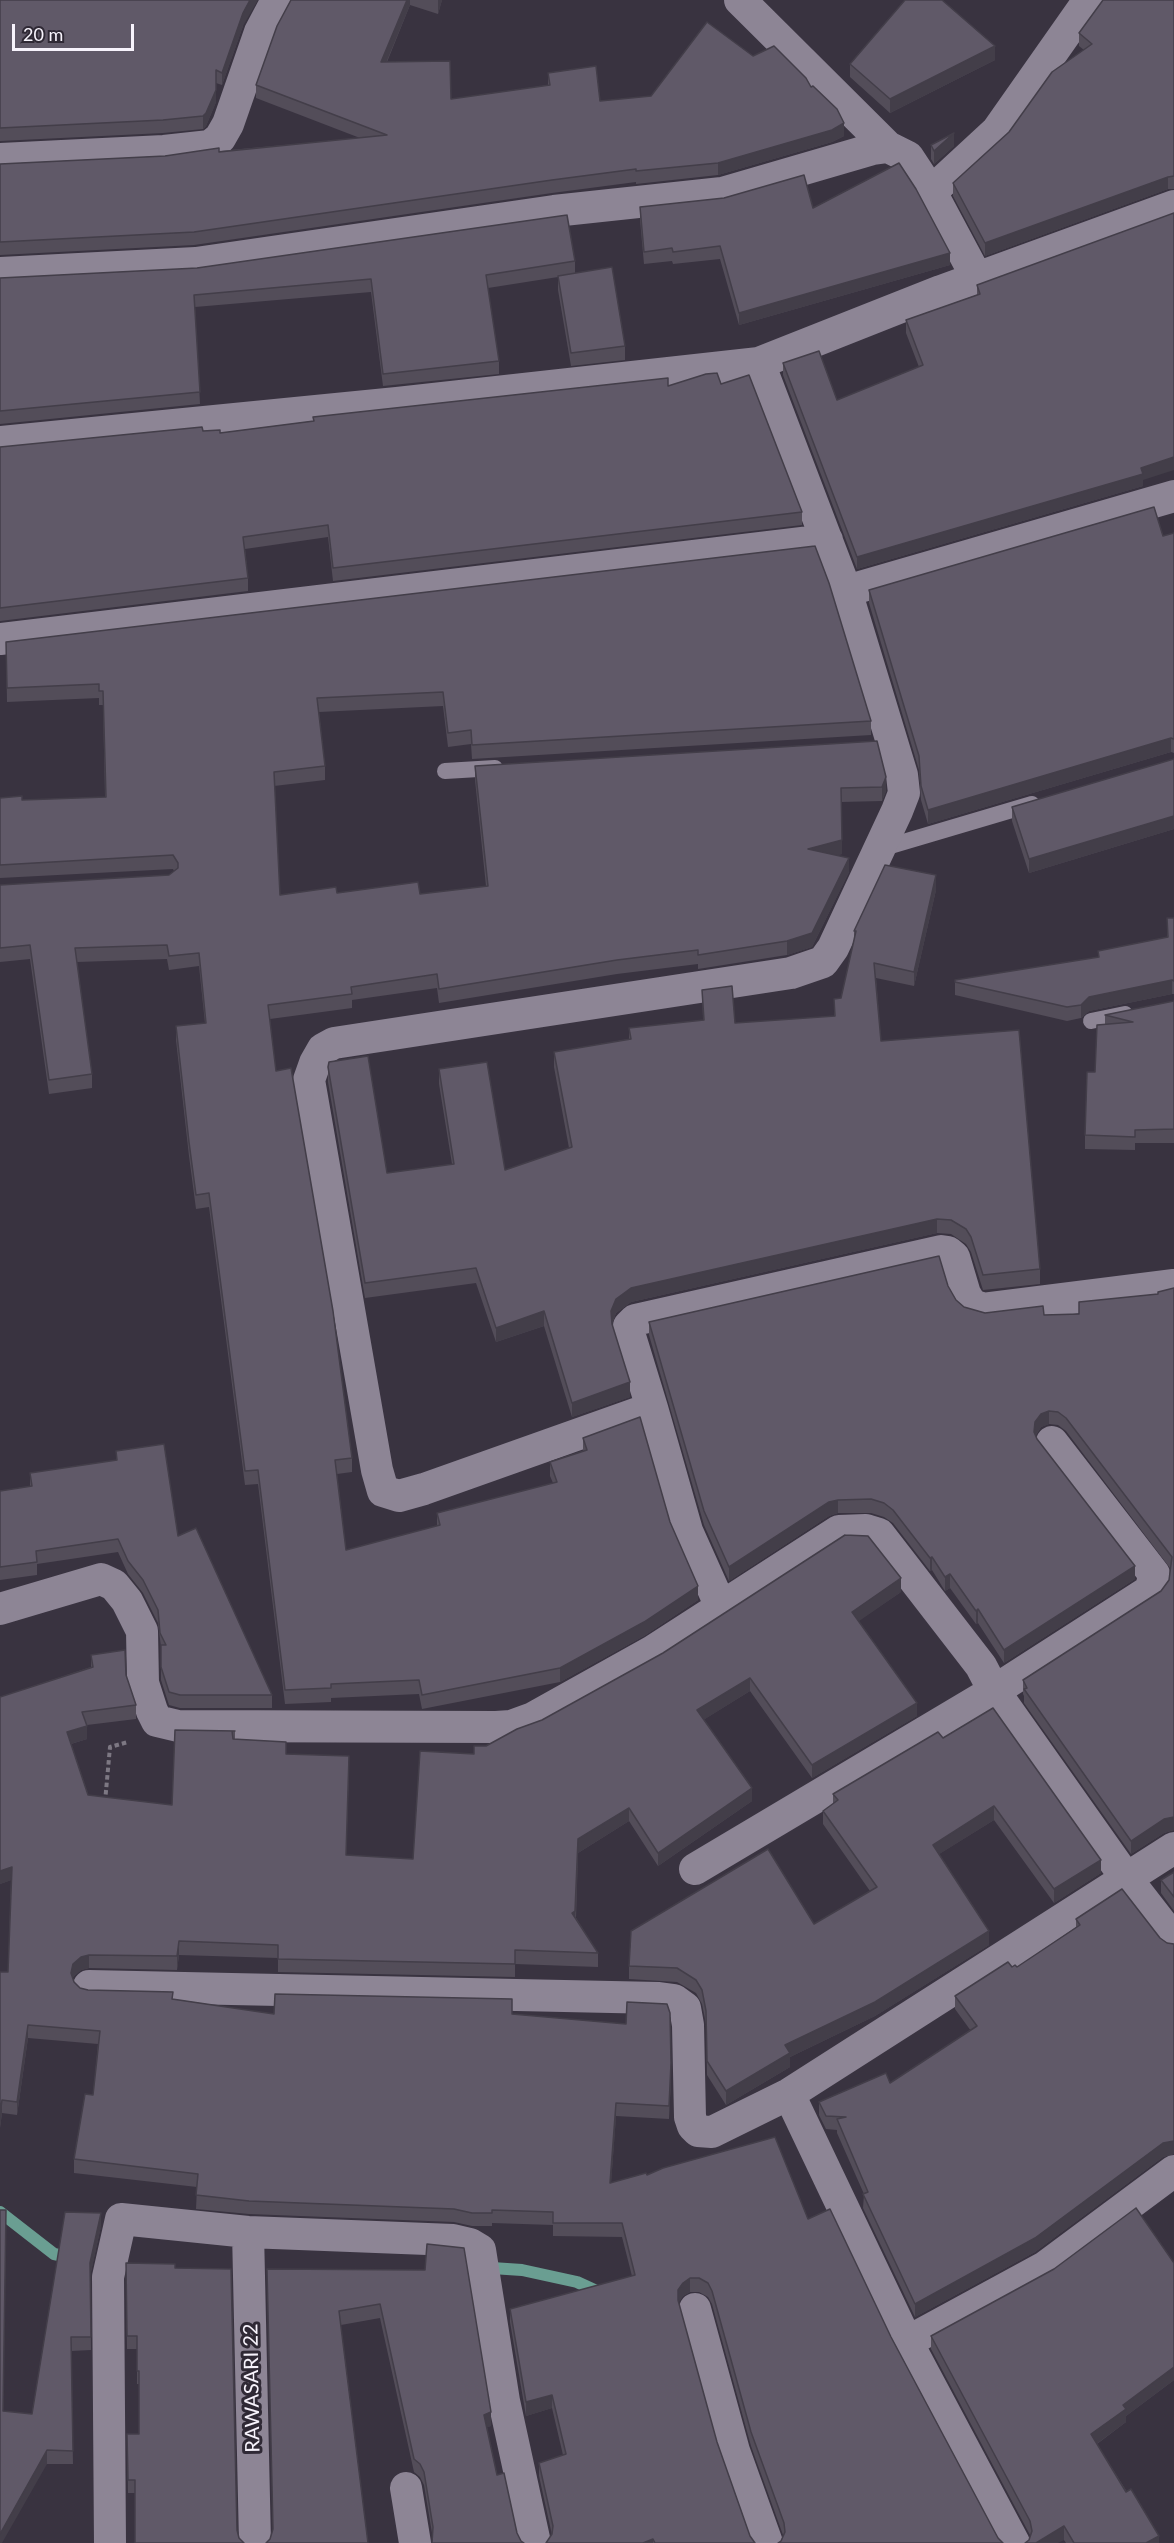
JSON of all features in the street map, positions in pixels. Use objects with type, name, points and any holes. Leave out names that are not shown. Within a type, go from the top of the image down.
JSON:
[{"type":"street","points":[[0,159],[164,151],[210,146],[220,138],[228,124],[260,32],[277,0]]},
{"type":"street","points":[[740,0],[888,147],[908,157],[931,192],[977,278]]},
{"type":"street","points":[[931,192],[997,131],[1089,0]]},
{"type":"street","points":[[0,273],[196,263],[554,211],[722,193],[873,149],[888,147]]},
{"type":"street","points":[[0,442],[397,403],[759,363],[977,278],[1174,206]]},
{"type":"street","points":[[652,1408],[424,1490],[399,1496],[383,1491],[377,1470],[309,1080],[323,1049],[334,1043],[779,975],[823,962],[833,948],[880,849],[903,793],[902,775],[886,744],[846,591],[759,363]]},
{"type":"street","points":[[846,591],[1174,496]]},
{"type":"street","points":[[0,639],[827,540]]},
{"type":"street","points":[[722,1607],[687,1532],[629,1333],[629,1326],[635,1320],[941,1251],[948,1252],[954,1257],[970,1304],[983,1309],[1174,1285]]},
{"type":"street","points":[[695,1869],[994,1691],[1151,1590],[1155,1574],[1052,1442]]},
{"type":"street","points":[[0,1609],[101,1579],[114,1584],[128,1601],[142,1631],[143,1683],[152,1711],[157,1721],[178,1726],[511,1726],[533,1718],[633,1662],[839,1531],[866,1530],[879,1534],[981,1666],[994,1691],[1126,1878],[1174,1940]]},
{"type":"street","points":[[89,1986],[674,2000],[685,2008],[688,2025],[690,2117],[693,2126],[698,2131],[712,2132],[789,2094],[1174,1848]]},
{"type":"street","points":[[789,2094],[907,2342],[1014,2543]]},
{"type":"street","points":[[907,2342],[1045,2267],[1174,2171]]},
{"type":"street","points":[[110,2543],[108,2277],[121,2219],[248,2232],[453,2240],[470,2244],[480,2250],[504,2401],[535,2543]]},
{"type":"street","name":"RAWASARI 22","points":[[248,2232],[255,2543]]},
{"type":"street","points":[[695,2309],[734,2451],[767,2543]]},
{"type":"street","points":[[406,2488],[414,2543]]},
{"type":"lane","points":[[445,771],[515,767]]},
{"type":"lane","points":[[880,849],[1050,798]]},
{"type":"lane","points":[[1091,1021],[1143,1011]]},
{"type":"path","points":[[104,1806],[110,1747],[178,1726]]},
{"type":"building","points":[[0,0],[250,0],[243,13],[222,73],[216,70],[216,90],[203,116],[0,128]]},
{"type":"building","points":[[291,0],[407,0],[381,62],[450,61],[451,99],[550,85],[548,73],[596,66],[600,101],[651,96],[707,22],[753,56],[774,46],[806,78],[811,87],[813,86],[837,109],[844,123],[832,130],[718,163],[636,171],[636,169],[552,180],[194,232],[0,242],[0,164],[165,156],[219,148],[219,152],[387,135],[256,85],[277,26]]},
{"type":"building","points":[[905,0],[942,0],[995,46],[890,99],[850,64]]},
{"type":"building","points":[[1103,0],[1174,0],[1174,176],[985,243],[953,183],[1009,132],[1052,72],[1092,44],[1079,33]]},
{"type":"building","points":[[954,133],[934,151],[931,145]]},
{"type":"building","points":[[899,163],[916,189],[950,253],[739,313],[720,246],[673,252],[672,248],[644,252],[640,207],[724,198],[804,175],[813,208]]},
{"type":"building","points":[[1174,213],[1174,457],[1141,468],[1143,474],[857,557],[783,363],[819,351],[837,400],[923,365],[906,320],[980,294],[977,285]]},
{"type":"building","points":[[567,215],[575,261],[486,275],[499,361],[383,374],[371,279],[194,295],[200,392],[0,411],[0,278],[197,268]]},
{"type":"building","points":[[612,267],[625,346],[571,353],[558,276]]},
{"type":"building","points":[[717,373],[721,384],[749,375],[802,512],[333,568],[328,525],[243,537],[248,578],[0,608],[0,447],[202,427],[203,431],[220,430],[220,433],[314,421],[313,417],[668,378],[668,386],[706,374]]},
{"type":"building","points":[[1154,507],[1163,536],[1174,533],[1174,739],[928,810],[921,786],[919,756],[869,590]]},
{"type":"building","points":[[815,546],[829,583],[871,721],[472,745],[471,730],[448,733],[443,692],[317,698],[325,766],[274,772],[280,895],[336,887],[337,893],[418,882],[420,894],[488,886],[475,766],[877,741],[886,777],[882,787],[841,788],[842,840],[808,849],[849,858],[812,933],[787,941],[698,955],[698,950],[617,960],[439,989],[437,974],[351,987],[352,994],[268,1005],[276,1071],[291,1068],[333,1311],[352,1458],[335,1460],[346,1550],[440,1525],[437,1513],[557,1482],[550,1462],[587,1450],[583,1438],[640,1417],[670,1522],[698,1586],[644,1622],[560,1668],[422,1695],[419,1680],[331,1684],[331,1688],[285,1690],[258,1470],[245,1471],[209,1193],[196,1195],[189,1142],[176,1026],[206,1023],[199,953],[169,956],[167,945],[75,948],[92,1074],[49,1080],[30,945],[0,948],[0,885],[169,875],[178,868],[178,863],[173,855],[0,865],[0,798],[22,796],[22,800],[106,797],[103,691],[99,691],[99,684],[7,688],[6,642]]},
{"type":"building","points":[[1174,759],[1174,816],[1029,859],[1012,807]]},
{"type":"building","points":[[885,865],[936,875],[914,972],[874,963],[881,1041],[1019,1030],[1040,1269],[983,1275],[971,1237],[966,1229],[951,1220],[937,1219],[631,1288],[616,1299],[611,1311],[612,1324],[630,1382],[572,1403],[544,1311],[496,1328],[476,1268],[365,1283],[329,1062],[368,1056],[387,1173],[454,1164],[439,1069],[487,1062],[505,1170],[572,1147],[554,1052],[631,1039],[629,1028],[704,1020],[702,990],[732,986],[735,1023],[835,1016],[834,999],[841,998],[856,931],[854,931]]},
{"type":"building","points":[[1167,918],[1174,918],[1174,981],[1089,997],[1081,1005],[1067,1007],[955,982],[955,980],[1099,957],[1098,951],[1168,937]]},
{"type":"building","points":[[1174,1001],[1174,1129],[1135,1130],[1135,1137],[1085,1135],[1087,1072],[1095,1072],[1097,1025],[1133,1022],[1105,1015]]},
{"type":"building","points":[[939,1256],[948,1286],[956,1300],[964,1307],[985,1313],[1043,1306],[1044,1315],[1079,1314],[1079,1302],[1158,1294],[1158,1292],[1174,1288],[1174,1817],[1164,1819],[1131,1841],[1024,1689],[1027,1688],[1023,1680],[1161,1591],[1169,1580],[1172,1557],[1066,1418],[1058,1412],[1049,1411],[1041,1414],[1035,1422],[1034,1432],[1037,1439],[1135,1566],[1004,1650],[978,1609],[976,1611],[950,1574],[945,1577],[932,1557],[930,1558],[893,1510],[884,1503],[871,1499],[829,1502],[729,1567],[704,1511],[649,1322]]},
{"type":"building","points":[[164,1444],[178,1536],[196,1528],[272,1695],[180,1695],[169,1692],[161,1667],[161,1645],[166,1645],[160,1633],[158,1610],[143,1580],[128,1561],[118,1539],[36,1551],[37,1562],[0,1567],[0,1491],[32,1486],[30,1473],[117,1460],[116,1451]]},
{"type":"building","points":[[845,1535],[868,1536],[901,1578],[852,1612],[917,1703],[812,1765],[750,1678],[697,1710],[752,1788],[658,1853],[629,1808],[578,1839],[575,1911],[572,1913],[598,1953],[515,1950],[515,1964],[278,1959],[278,1945],[179,1941],[177,1956],[89,1955],[81,1957],[73,1964],[71,1973],[74,1982],[80,1988],[88,1990],[173,1992],[172,1999],[274,2014],[275,1994],[512,1999],[512,2014],[626,2024],[627,2002],[667,2004],[670,2013],[671,2063],[669,2106],[616,2103],[610,2183],[646,2173],[647,2175],[663,2168],[775,2137],[808,2219],[830,2209],[891,2337],[998,2538],[1003,2543],[778,2543],[785,2532],[784,2523],[751,2432],[712,2291],[708,2283],[699,2278],[690,2278],[678,2290],[678,2300],[717,2442],[750,2536],[755,2543],[655,2543],[653,2539],[643,2543],[546,2543],[552,2534],[553,2526],[539,2463],[566,2454],[552,2395],[526,2402],[510,2309],[635,2275],[622,2223],[553,2223],[553,2212],[492,2210],[492,2213],[472,2213],[454,2209],[249,2201],[196,2195],[198,2174],[74,2159],[85,2094],[93,2095],[100,2031],[28,2025],[17,2102],[2,2100],[0,2114],[0,1972],[8,1972],[12,1867],[0,1871],[0,1697],[93,1667],[91,1655],[125,1650],[126,1675],[136,1705],[82,1712],[87,1726],[67,1732],[88,1795],[172,1805],[175,1730],[235,1731],[232,1731],[233,1739],[286,1742],[286,1754],[349,1756],[346,1855],[413,1859],[420,1751],[474,1754],[474,1746],[486,1746],[517,1729],[542,1720],[663,1653]]},
{"type":"building","points":[[993,1708],[1101,1860],[1054,1889],[994,1806],[933,1845],[989,1931],[875,2002],[785,2045],[790,2053],[726,2091],[707,2061],[706,2011],[702,1990],[696,1980],[677,1968],[629,1966],[631,1931],[768,1849],[814,1924],[877,1887],[823,1811],[838,1800],[833,1794],[938,1732],[943,1738]]},
{"type":"building","points":[[1174,1872],[1174,1897],[1161,1880]]},
{"type":"building","points":[[1122,1889],[1160,1938],[1167,1943],[1174,1944],[1174,2141],[1163,2143],[1035,2238],[915,2304],[863,2194],[868,2192],[837,2119],[846,2117],[826,2116],[819,2102],[886,2073],[890,2083],[977,2026],[955,1996],[1008,1962],[1012,1967],[1015,1965],[1017,1967],[1080,1925],[1076,1919]]},
{"type":"building","points":[[1136,2208],[1174,2263],[1174,2367],[1123,2405],[1126,2409],[1091,2434],[1126,2492],[1131,2489],[1159,2536],[1146,2543],[1074,2543],[1064,2526],[1036,2543],[1025,2543],[1029,2540],[1032,2531],[1030,2521],[931,2336],[1054,2269]]},
{"type":"building","points":[[0,2210],[6,2210],[3,2411],[32,2414],[65,2212],[101,2213],[90,2263],[91,2337],[71,2337],[73,2451],[47,2450],[0,2534]]},
{"type":"building","points":[[427,2244],[464,2248],[491,2412],[484,2415],[497,2475],[504,2473],[517,2533],[524,2543],[432,2543],[433,2527],[424,2472],[414,2459],[380,2304],[339,2311],[368,2543],[266,2543],[273,2529],[267,2269],[425,2270]]},
{"type":"building","points":[[126,2263],[175,2264],[175,2268],[231,2269],[237,2530],[239,2538],[244,2543],[135,2543],[135,2480],[128,2480],[127,2434],[139,2434],[139,2371],[137,2371],[137,2336],[127,2336]]},
{"type":"waterway","points":[[0,2212],[54,2254],[74,2258]]},
{"type":"waterway","points":[[492,2268],[522,2270],[577,2282],[603,2294]]}]
